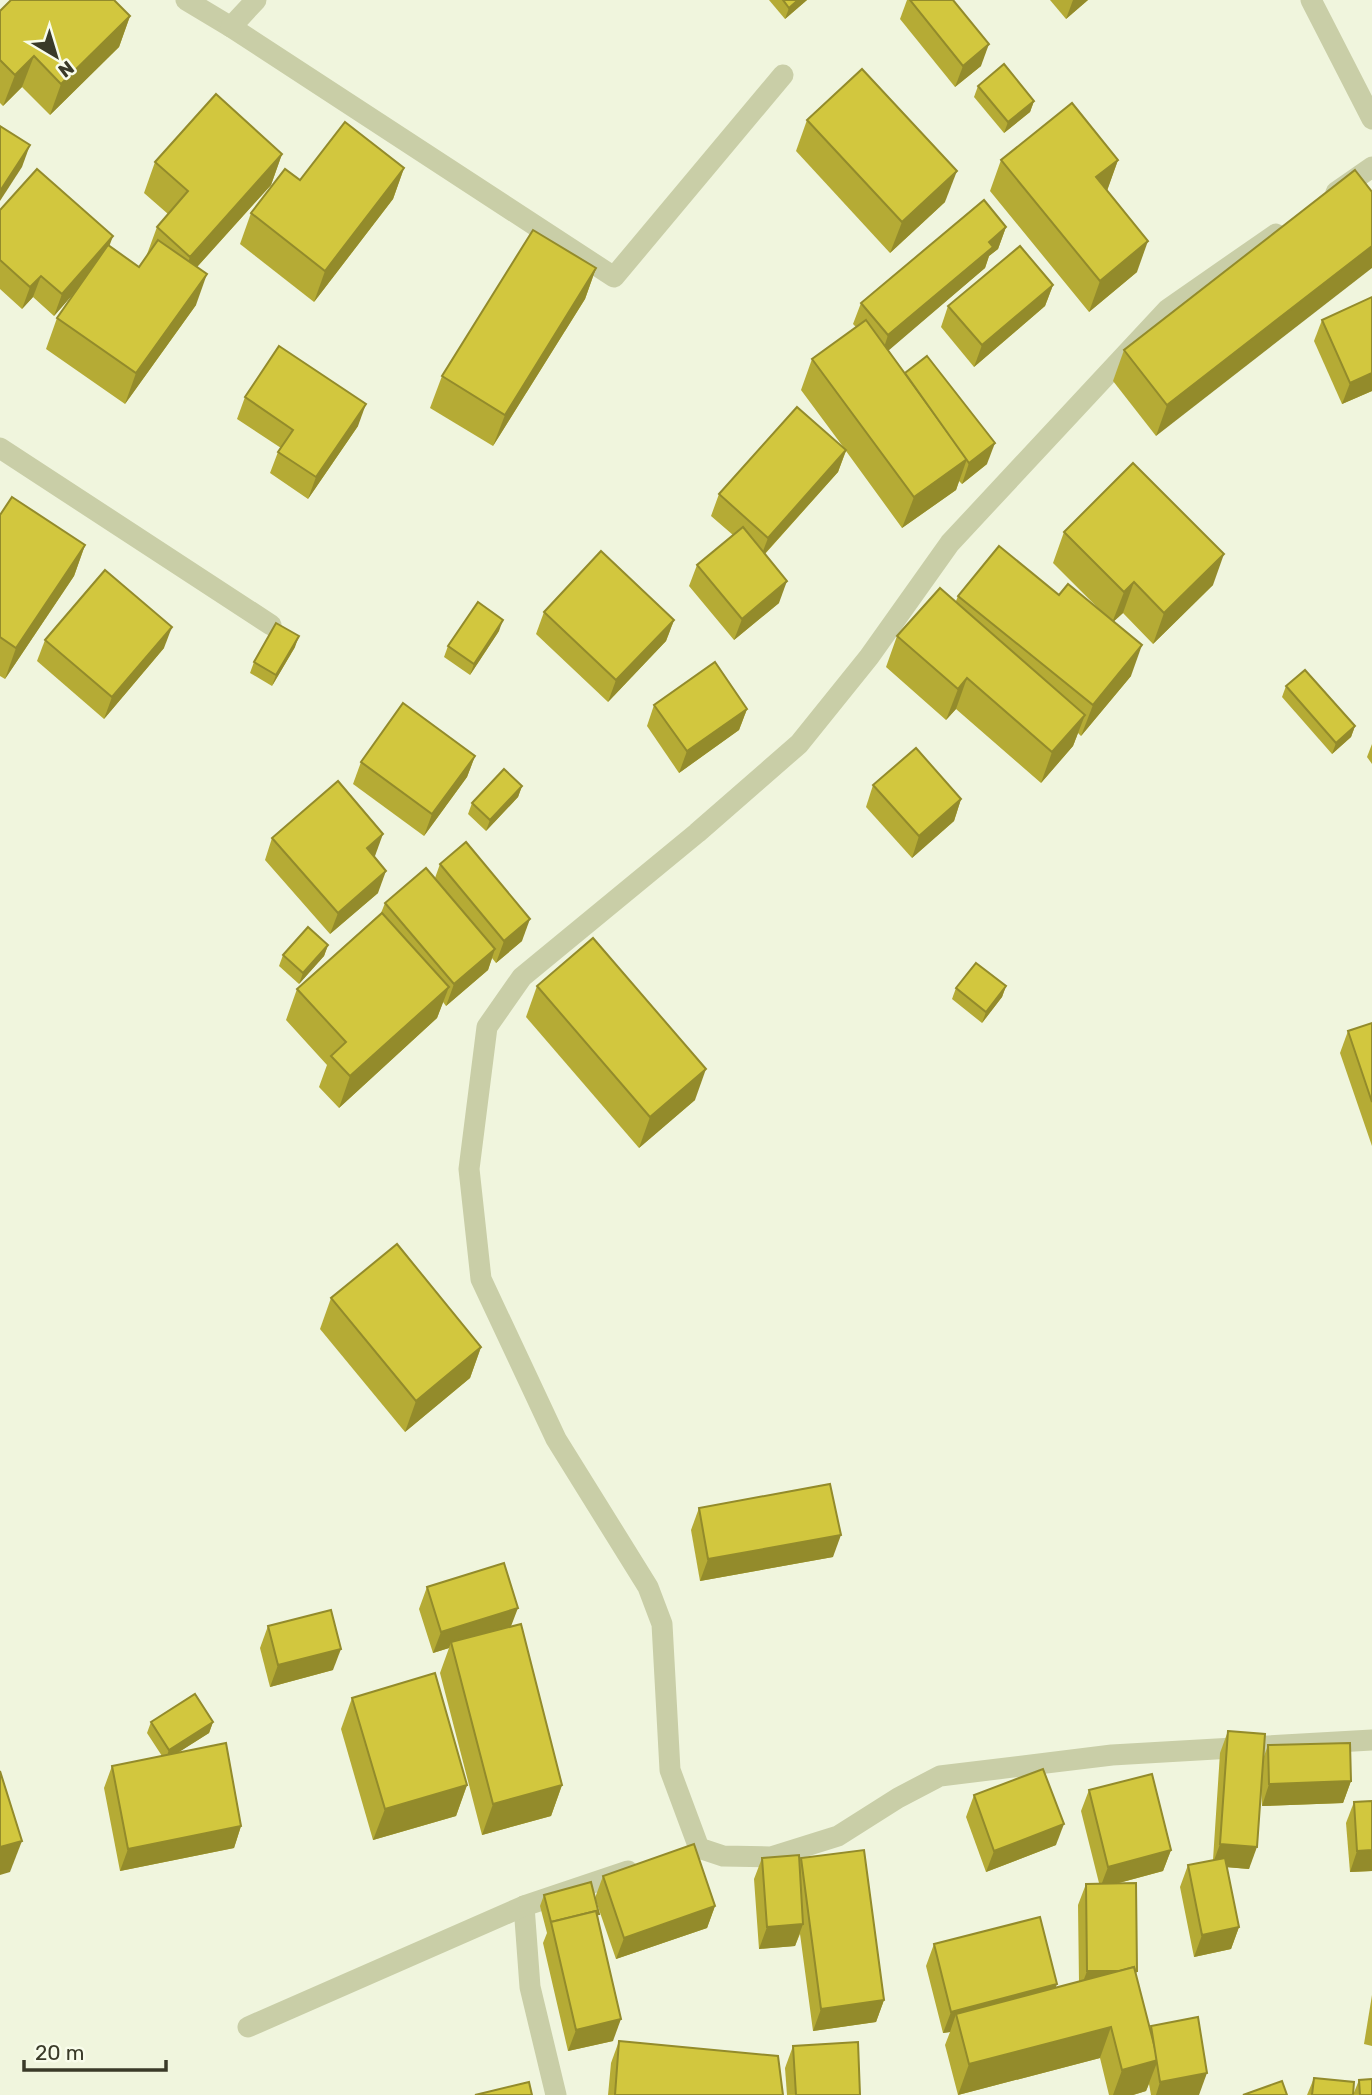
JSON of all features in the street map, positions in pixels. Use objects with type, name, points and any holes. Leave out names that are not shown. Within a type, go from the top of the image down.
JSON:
[{"type":"street","points":[[186,0],[614,277],[783,75]]},
{"type":"street","points":[[231,27],[256,0]]},
{"type":"street","points":[[1311,0],[1372,119]]},
{"type":"street","points":[[1315,206],[1372,167]]},
{"type":"street","points":[[699,1847],[670,1770],[662,1624],[648,1587],[556,1439],[481,1279],[469,1169],[486,1027],[522,977],[697,833],[799,744],[869,657],[950,542],[1168,309],[1293,222]]},
{"type":"street","points":[[0,448],[271,625]]},
{"type":"street","points":[[674,1855],[699,1847],[723,1856],[771,1857],[838,1836],[898,1798],[940,1776],[1112,1755],[1372,1740]]},
{"type":"street","points":[[248,2026],[524,1906],[649,1863]]},
{"type":"street","points":[[524,1906],[530,1987],[556,2095]]},
{"type":"building","points":[[11,0],[114,0],[130,16],[61,84],[34,56],[15,75],[0,60],[0,11]]},
{"type":"building","points":[[783,0],[798,0],[789,8]]},
{"type":"building","points":[[910,0],[953,0],[989,44],[963,66]]},
{"type":"building","points":[[1004,64],[1034,101],[1008,122],[978,86]]},
{"type":"building","points":[[862,69],[957,171],[902,222],[807,120]]},
{"type":"building","points":[[216,94],[282,154],[190,257],[157,227],[188,191],[155,162]]},
{"type":"building","points":[[1072,103],[1118,160],[1096,177],[1148,241],[1100,281],[1001,160]]},
{"type":"building","points":[[345,122],[404,168],[325,271],[251,213],[285,169],[300,180]]},
{"type":"building","points":[[0,126],[30,145],[0,191]]},
{"type":"building","points":[[37,169],[113,236],[62,294],[41,276],[30,287],[0,260],[0,210]]},
{"type":"building","points":[[1355,170],[1372,192],[1372,246],[1167,405],[1124,350]]},
{"type":"building","points":[[984,200],[1006,227],[989,242],[993,247],[888,335],[861,303]]},
{"type":"building","points":[[533,230],[596,268],[505,415],[442,376]]},
{"type":"building","points":[[158,240],[207,274],[136,373],[57,318],[108,245],[139,267]]},
{"type":"building","points":[[1020,246],[1053,285],[982,345],[948,306]]},
{"type":"building","points":[[1372,297],[1372,373],[1350,383],[1322,320]]},
{"type":"building","points":[[866,320],[967,459],[914,497],[812,359]]},
{"type":"building","points":[[279,346],[366,404],[316,477],[278,452],[293,430],[245,397]]},
{"type":"building","points":[[927,356],[995,443],[969,463],[905,373]]},
{"type":"building","points":[[797,407],[846,450],[768,538],[719,494]]},
{"type":"building","points":[[1133,463],[1224,554],[1164,613],[1134,582],[1124,592],[1064,532]]},
{"type":"building","points":[[12,497],[85,545],[16,648],[0,637],[0,515]]},
{"type":"building","points":[[743,527],[787,581],[742,619],[697,565]]},
{"type":"building","points":[[999,546],[1059,595],[1068,584],[1142,645],[1093,705],[958,596]]},
{"type":"building","points":[[601,551],[674,620],[616,680],[544,612]]},
{"type":"building","points":[[105,570],[172,627],[112,697],[45,640]]},
{"type":"building","points":[[940,588],[1085,715],[1052,752],[967,678],[958,689],[897,636]]},
{"type":"building","points":[[478,602],[503,620],[474,664],[448,646]]},
{"type":"building","points":[[276,623],[299,636],[276,675],[254,662]]},
{"type":"building","points":[[715,662],[747,709],[687,751],[654,705]]},
{"type":"building","points":[[1305,670],[1355,726],[1336,743],[1286,686]]},
{"type":"building","points":[[403,703],[475,756],[432,814],[361,762]]},
{"type":"building","points":[[916,748],[961,799],[919,836],[873,785]]},
{"type":"building","points":[[504,769],[522,786],[490,820],[472,803]]},
{"type":"building","points":[[338,781],[383,834],[367,848],[386,871],[338,913],[272,838]]},
{"type":"building","points":[[466,842],[530,919],[504,941],[440,864]]},
{"type":"building","points":[[426,868],[495,949],[454,984],[385,903]]},
{"type":"building","points":[[382,913],[449,987],[350,1076],[331,1056],[346,1042],[297,989]]},
{"type":"building","points":[[308,927],[328,945],[303,973],[283,955]]},
{"type":"building","points":[[593,938],[706,1069],[650,1117],[537,986]]},
{"type":"building","points":[[976,963],[1006,986],[986,1012],[956,988]]},
{"type":"building","points":[[1372,1023],[1372,1102],[1348,1031]]},
{"type":"building","points":[[397,1244],[481,1347],[416,1401],[331,1298]]},
{"type":"building","points":[[830,1484],[841,1535],[708,1559],[699,1508]]},
{"type":"building","points":[[504,1563],[518,1608],[441,1632],[427,1587]]},
{"type":"building","points":[[331,1610],[341,1649],[278,1665],[268,1626]]},
{"type":"building","points":[[521,1624],[562,1785],[493,1804],[451,1642]]},
{"type":"building","points":[[435,1673],[467,1785],[385,1809],[352,1698]]},
{"type":"building","points":[[195,1694],[213,1722],[169,1750],[151,1722]]},
{"type":"building","points":[[1228,1731],[1265,1734],[1257,1847],[1220,1844]]},
{"type":"building","points":[[226,1743],[241,1826],[128,1849],[112,1766]]},
{"type":"building","points":[[1350,1743],[1351,1781],[1269,1784],[1268,1745]]},
{"type":"building","points":[[1043,1769],[1064,1824],[994,1851],[974,1795]]},
{"type":"building","points":[[0,1771],[22,1841],[0,1847]]},
{"type":"building","points":[[1152,1774],[1171,1850],[1108,1867],[1089,1790]]},
{"type":"building","points":[[1372,1801],[1372,1850],[1357,1851],[1354,1802]]},
{"type":"building","points":[[694,1844],[715,1906],[624,1938],[603,1876]]},
{"type":"building","points":[[864,1850],[884,2000],[821,2009],[801,1858]]},
{"type":"building","points":[[799,1855],[803,1924],[767,1927],[762,1858]]},
{"type":"building","points":[[1225,1858],[1239,1927],[1202,1935],[1188,1865]]},
{"type":"building","points":[[591,1882],[599,1914],[596,1911],[551,1922],[544,1895]]},
{"type":"building","points":[[1136,1883],[1137,1971],[1134,1967],[1120,1971],[1087,1971],[1086,1884]]},
{"type":"building","points":[[596,1911],[621,2019],[576,2030],[551,1922]]},
{"type":"building","points":[[1040,1917],[1057,1984],[951,2012],[934,1944]]},
{"type":"building","points":[[1134,1967],[1158,2060],[1122,2070],[1111,2027],[969,2064],[956,2014]]},
{"type":"building","points":[[1198,2017],[1207,2073],[1160,2082],[1151,2026]]},
{"type":"building","points":[[619,2041],[778,2056],[783,2095],[615,2095]]},
{"type":"building","points":[[858,2042],[860,2095],[796,2095],[793,2046]]},
{"type":"building","points":[[1314,2078],[1354,2082],[1353,2095],[1312,2095]]},
{"type":"building","points":[[1372,2079],[1372,2095],[1360,2095],[1359,2080]]},
{"type":"building","points":[[1282,2081],[1287,2095],[1243,2095]]},
{"type":"building","points":[[529,2082],[532,2095],[475,2095]]}]
